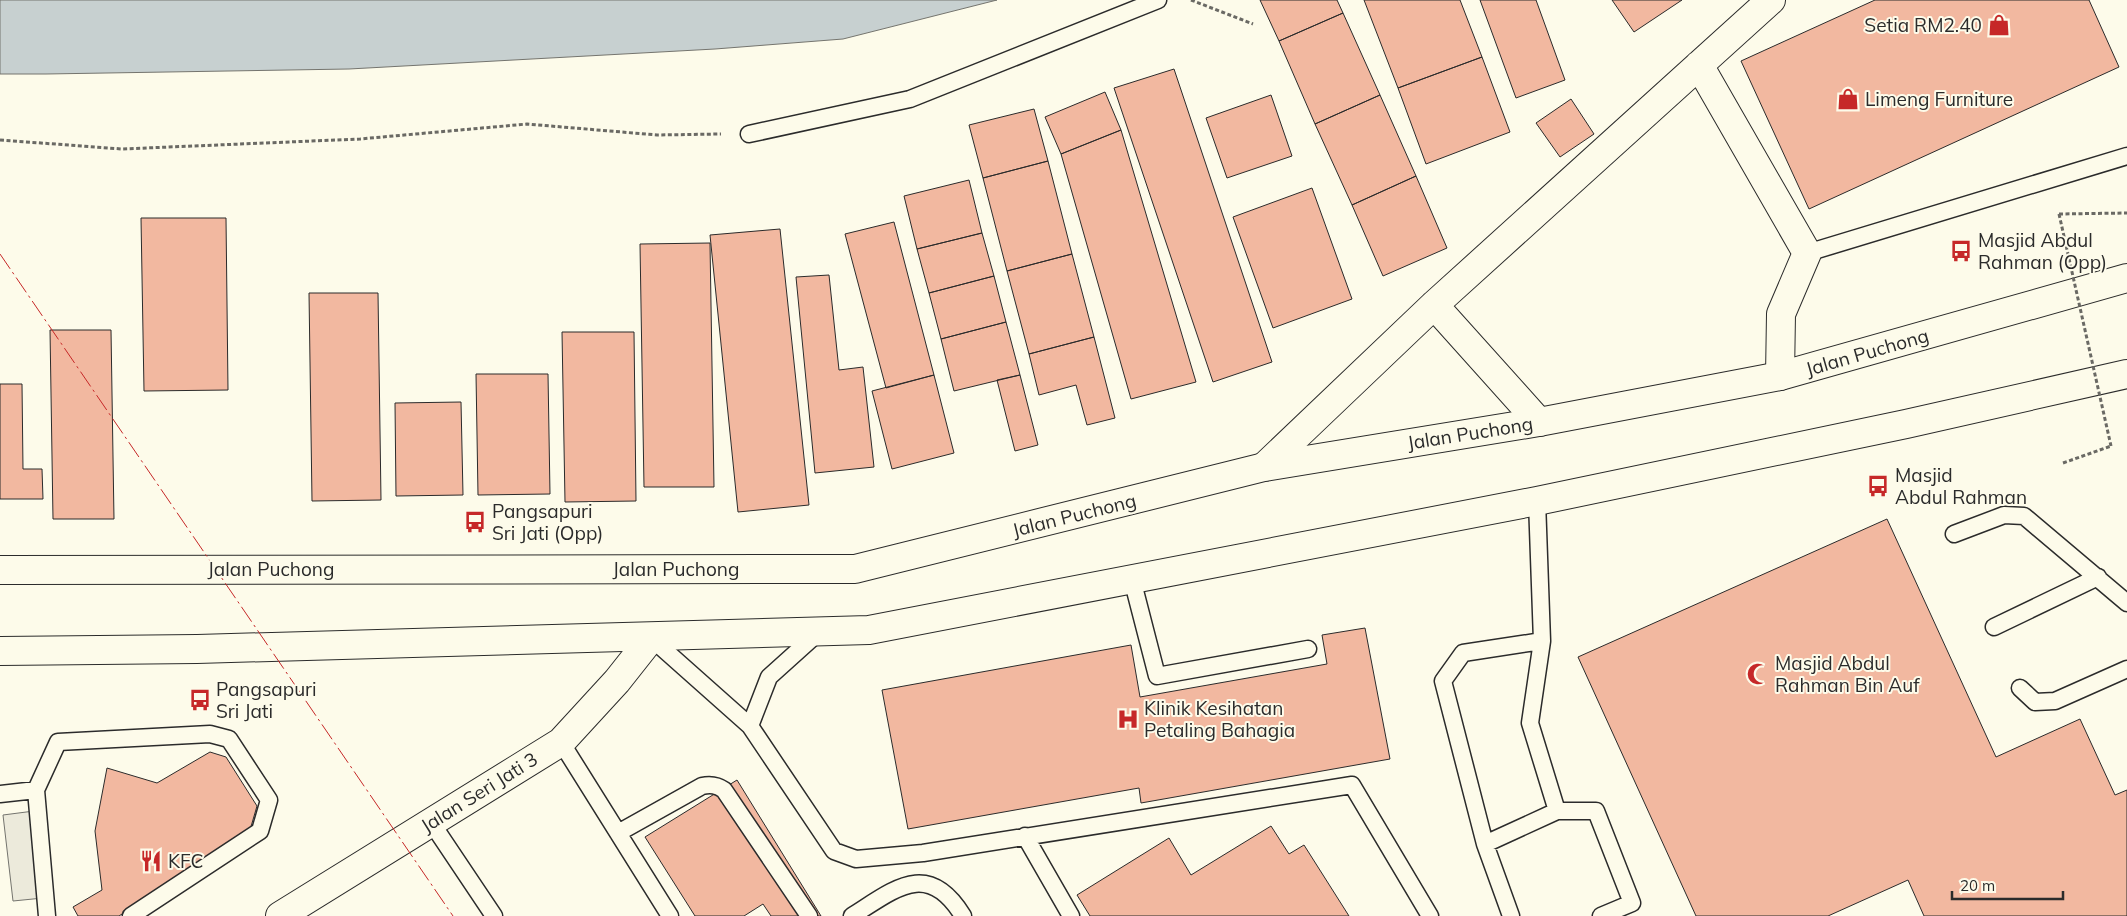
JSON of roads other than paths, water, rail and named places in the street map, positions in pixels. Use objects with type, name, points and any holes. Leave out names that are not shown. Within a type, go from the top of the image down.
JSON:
[{"type":"main road","points":[[1264,467],[1434,305],[1771,0]]},
{"type":"main road","points":[[1699,65],[1807,253],[1780,314],[1780,376]]},
{"type":"main road","name":"Jalan Puchong","points":[[0,570],[855,569],[1264,467],[1539,422],[1780,376],[2127,278]]},
{"type":"main road","points":[[1434,305],[1539,422]]},
{"type":"main road","points":[[0,651],[197,649],[651,638],[869,630],[1537,502],[1906,424],[2127,374]]},
{"type":"main road","name":"Jalan Seri Jati 3","points":[[295,912],[430,822],[561,742],[617,681],[651,638]]},
{"type":"lane","points":[[749,134],[910,99],[1158,0]]},
{"type":"lane","points":[[1807,253],[2127,156]]},
{"type":"lane","points":[[1537,502],[1542,641],[1530,723],[1557,811]]},
{"type":"lane","points":[[1954,534],[2004,515],[2024,516],[2127,603]]},
{"type":"lane","points":[[1994,627],[2098,577]]},
{"type":"lane","points":[[1132,579],[1157,676],[1308,649]]},
{"type":"lane","points":[[750,726],[769,677],[818,632]]},
{"type":"lane","points":[[651,638],[750,726],[834,851],[856,859],[924,853],[1352,785],[1430,916]]},
{"type":"lane","points":[[1511,916],[1485,844],[1443,681],[1463,653],[1542,641]]},
{"type":"lane","points":[[2020,688],[2035,702],[2055,701],[2127,669]]},
{"type":"lane","points":[[48,916],[36,790],[58,742],[210,734],[229,740],[269,800],[260,831],[131,916]]},
{"type":"lane","points":[[561,742],[670,916]]},
{"type":"lane","points":[[618,833],[702,786],[710,784],[720,787],[724,790],[809,916]]},
{"type":"lane","points":[[0,794],[36,790]]},
{"type":"lane","points":[[1485,844],[1557,811],[1596,811],[1632,903],[1601,916]]},
{"type":"lane","points":[[430,822],[494,916]]},
{"type":"lane","points":[[1025,836],[1071,916]]},
{"type":"lane","points":[[852,916],[899,887],[920,883],[946,893],[963,916]]},
{"type":"place","name":"Setia RM2.40","points":[[1999,25]]},
{"type":"place","name":"Limeng Furniture","points":[[1848,99]]},
{"type":"place","name":"Masjid Abdul Rahman (Opp)","points":[[1961,251]]},
{"type":"place","name":"Masjid Abdul Rahman","points":[[1878,486]]},
{"type":"place","name":"Pangsapuri Sri Jati (Opp)","points":[[475,522]]},
{"type":"place","name":"Masjid Abdul Rahman Bin Auf","points":[[1758,674]]},
{"type":"place","name":"Pangsapuri Sri Jati","points":[[200,700]]},
{"type":"place","name":"Klinik Kesihatan Petaling Bahagia","points":[[1128,719]]},
{"type":"place","name":"KFC","points":[[151,861]]}]
